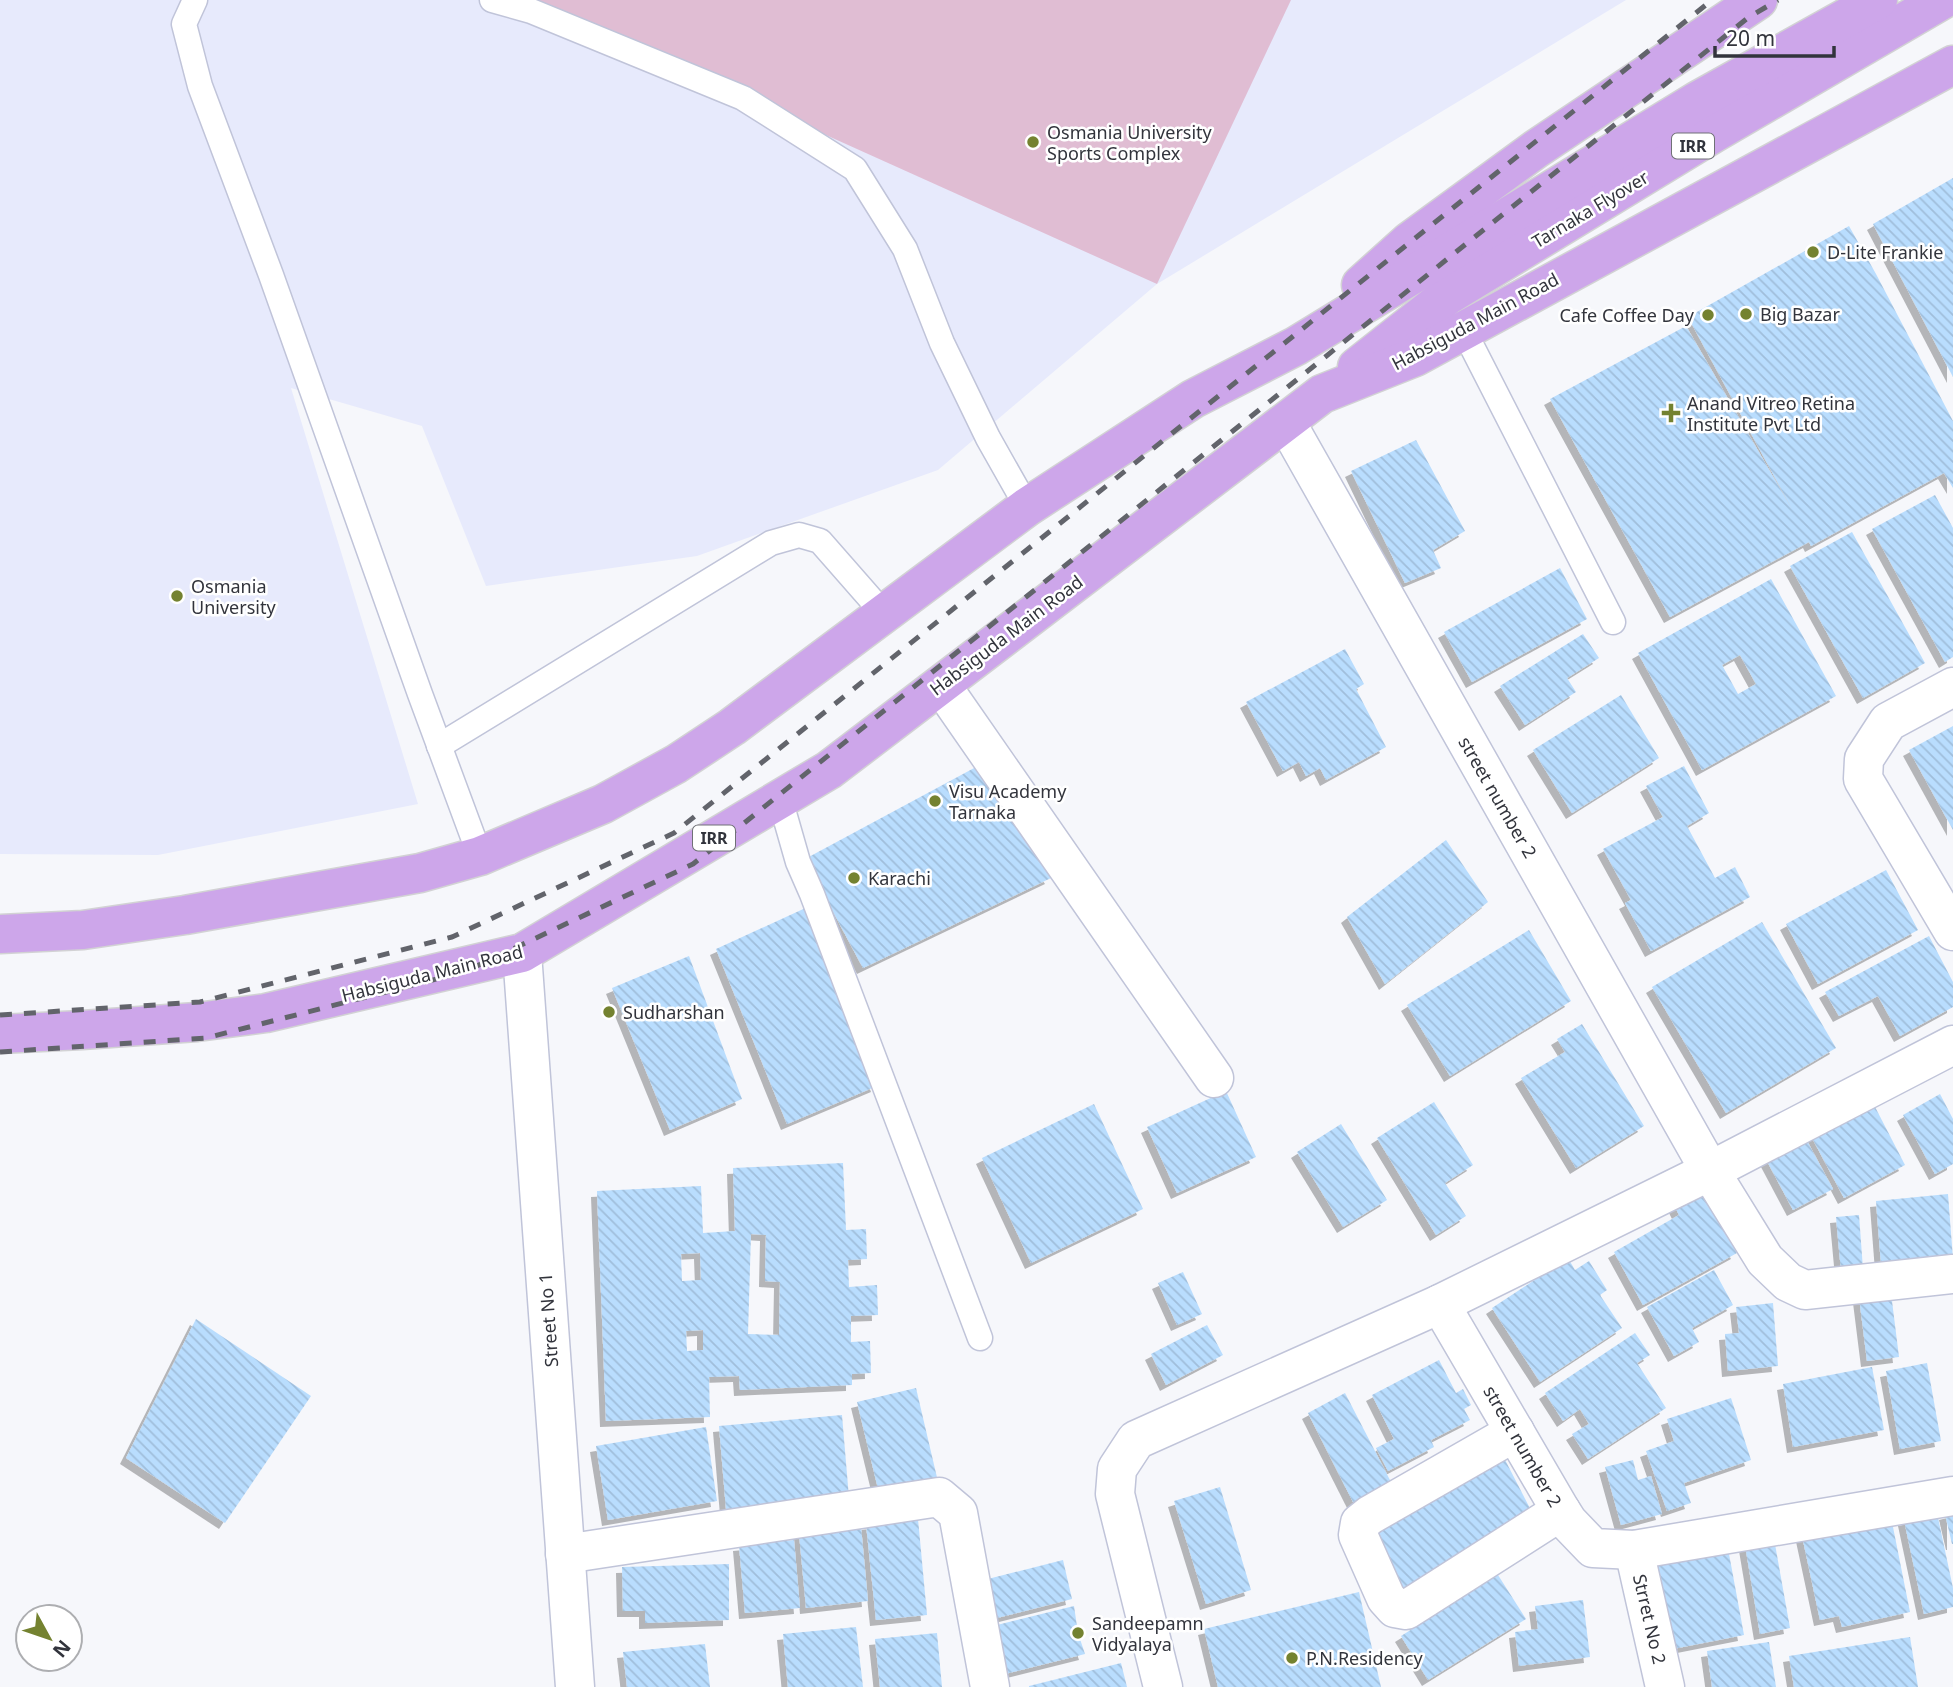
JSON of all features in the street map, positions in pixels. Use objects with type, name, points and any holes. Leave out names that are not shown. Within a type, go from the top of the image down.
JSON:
[{"type":"main road","points":[[1296,346],[1410,241],[1536,149],[1758,0]]},
{"type":"main road","name":"Tarnaka Flyover","points":[[1322,394],[1697,101],[1878,0]]},
{"type":"main road","name":"Tarnaka Flyover","points":[[1296,346],[1446,297],[1714,133],[1942,0]]},
{"type":"main road","name":"Habsiguda Main Road","points":[[1446,297],[1953,65]]},
{"type":"main road","name":"IRR","points":[[0,934],[83,930],[185,915],[421,873],[480,856],[603,804],[676,764],[732,727],[1027,507],[1193,399],[1296,346]]},
{"type":"main road","name":"Habsiguda Main Road","points":[[0,1034],[184,1023],[265,1013],[522,953],[829,770],[1322,394]]},
{"type":"street","name":"street number 2","points":[[1286,422],[1710,1171],[1765,1260],[1788,1282],[1805,1290],[1953,1274]]},
{"type":"street","points":[[941,685],[1214,1078]]},
{"type":"street","points":[[1953,687],[1888,722],[1864,759],[1863,779],[1953,931]]},
{"type":"street","name":"Street No 1","points":[[522,953],[575,1687]]},
{"type":"street","points":[[1163,1687],[1115,1494],[1117,1469],[1136,1440],[1440,1304],[1710,1171],[1953,1045]]},
{"type":"street","name":"street number 2","points":[[1440,1304],[1561,1511],[1593,1548],[1634,1550],[1953,1496]]},
{"type":"street","points":[[1515,1432],[1370,1515],[1360,1524],[1358,1535],[1386,1598],[1395,1608],[1406,1609],[1561,1511]]},
{"type":"street","points":[[565,1554],[939,1497],[958,1513],[990,1687]]},
{"type":"street","name":"Strret No 2","points":[[1634,1550],[1665,1687]]},
{"type":"lane","points":[[194,0],[184,24],[200,86],[271,275],[480,856]]},
{"type":"lane","points":[[492,0],[531,11],[743,98],[855,169],[905,250],[942,343],[988,438],[1027,507]]},
{"type":"lane","points":[[1446,297],[1613,622]]},
{"type":"lane","points":[[439,746],[771,543],[799,535],[820,541],[884,614]]},
{"type":"lane","points":[[780,799],[798,862],[980,1338]]},
{"type":"shaded area","points":[[0,0],[1626,0],[1157,284],[938,470],[697,556],[486,586],[422,426],[291,388],[418,804],[158,855],[0,854]]},
{"type":"shaded area","name":"Osmania University Sports Complex","points":[[526,0],[1291,0],[1157,284]]},
{"type":"building","points":[[1953,178],[1953,377],[1873,224]]},
{"type":"building","points":[[1849,226],[1953,421],[1953,488],[1944,473],[1811,546],[1809,542],[1670,617],[1550,399],[1686,326],[1793,511],[1688,317]]},
{"type":"building","points":[[1416,440],[1465,531],[1433,550],[1441,568],[1405,583],[1351,471]]},
{"type":"building","points":[[1935,495],[1953,528],[1953,657],[1945,662],[1872,529]]},
{"type":"building","points":[[1852,532],[1925,663],[1863,698],[1790,566]]},
{"type":"building","points":[[1560,568],[1587,619],[1472,682],[1444,632]]},
{"type":"building","points":[[1771,579],[1836,696],[1702,770],[1638,653]],"holes":[[[1740,655],[1756,684],[1738,694],[1722,665]]]},
{"type":"building","points":[[1583,634],[1599,658],[1567,678],[1576,692],[1525,725],[1500,686]]},
{"type":"building","points":[[1345,649],[1364,684],[1356,689],[1386,747],[1326,780],[1320,768],[1306,776],[1299,762],[1283,771],[1246,702]]},
{"type":"building","points":[[1621,695],[1659,758],[1572,813],[1533,750]]},
{"type":"building","points":[[1953,726],[1953,830],[1909,750]]},
{"type":"building","points":[[1684,766],[1709,813],[1687,826],[1715,878],[1735,867],[1750,897],[1651,951],[1625,903],[1631,900],[1603,849],[1663,817],[1646,786]]},
{"type":"building","points":[[976,767],[1051,878],[863,968],[805,859]]},
{"type":"building","points":[[1446,840],[1488,902],[1385,984],[1347,917]]},
{"type":"building","points":[[1886,870],[1918,930],[1818,984],[1786,924]]},
{"type":"building","points":[[812,905],[877,1086],[787,1124],[716,949]]},
{"type":"building","points":[[1762,922],[1836,1048],[1726,1113],[1652,987]]},
{"type":"building","points":[[1529,930],[1571,1001],[1450,1076],[1407,1005]]},
{"type":"building","points":[[1929,936],[1953,982],[1953,1007],[1900,1036],[1878,996],[1839,1016],[1825,992]]},
{"type":"building","points":[[689,956],[742,1099],[670,1130],[612,988]]},
{"type":"building","points":[[1582,1024],[1644,1126],[1576,1168],[1521,1078],[1565,1052],[1557,1039]]},
{"type":"building","points":[[1226,1091],[1256,1157],[1177,1193],[1147,1127]]},
{"type":"building","points":[[1940,1094],[1953,1119],[1953,1164],[1935,1174],[1903,1115]]},
{"type":"building","points":[[1434,1102],[1473,1165],[1445,1183],[1466,1216],[1436,1235],[1377,1138]]},
{"type":"building","points":[[1873,1103],[1905,1165],[1844,1198],[1811,1136]]},
{"type":"building","points":[[1094,1104],[1143,1209],[1031,1263],[982,1158]]},
{"type":"building","points":[[1341,1124],[1387,1200],[1343,1227],[1297,1152]]},
{"type":"building","points":[[1806,1139],[1833,1189],[1793,1210],[1767,1161]]},
{"type":"building","points":[[843,1163],[846,1230],[866,1229],[867,1259],[848,1260],[849,1287],[877,1285],[878,1315],[851,1316],[851,1342],[870,1341],[871,1373],[852,1374],[852,1385],[740,1390],[739,1376],[709,1377],[710,1417],[606,1421],[597,1191],[701,1186],[703,1233],[735,1231],[733,1168]],"holes":[[[751,1234],[766,1235],[765,1281],[780,1282],[779,1335],[748,1334]],[[700,1253],[701,1280],[682,1281],[681,1254]],[[703,1330],[703,1350],[687,1351],[686,1331]]]},
{"type":"building","points":[[1700,1187],[1737,1253],[1643,1305],[1614,1252],[1679,1215],[1673,1203]]},
{"type":"building","points":[[1948,1194],[1953,1259],[1881,1265],[1876,1201]]},
{"type":"building","points":[[1859,1215],[1863,1269],[1841,1271],[1836,1217]]},
{"type":"building","points":[[1568,1258],[1575,1270],[1589,1261],[1607,1290],[1600,1295],[1622,1328],[1540,1382],[1492,1308]]},
{"type":"building","points":[[1714,1270],[1733,1305],[1692,1328],[1699,1342],[1674,1356],[1647,1307]]},
{"type":"building","points":[[1183,1272],[1202,1314],[1177,1325],[1158,1283]]},
{"type":"building","points":[[1890,1285],[1899,1357],[1867,1361],[1858,1289]]},
{"type":"building","points":[[1773,1303],[1778,1366],[1728,1371],[1725,1334],[1739,1333],[1736,1307]]},
{"type":"building","points":[[196,1319],[311,1396],[225,1523],[126,1458]]},
{"type":"building","points":[[1207,1325],[1223,1355],[1166,1385],[1151,1354]]},
{"type":"building","points":[[1635,1333],[1650,1355],[1637,1363],[1666,1408],[1588,1459],[1572,1434],[1589,1424],[1580,1409],[1563,1421],[1545,1393]]},
{"type":"building","points":[[1439,1360],[1456,1393],[1463,1389],[1471,1405],[1464,1409],[1470,1420],[1431,1440],[1434,1447],[1388,1471],[1376,1448],[1394,1439],[1372,1395]]},
{"type":"building","points":[[1927,1363],[1941,1441],[1900,1449],[1886,1371]]},
{"type":"building","points":[[1872,1367],[1884,1430],[1793,1447],[1783,1384]]},
{"type":"building","points":[[916,1388],[939,1486],[881,1501],[857,1402]]},
{"type":"building","points":[[1345,1393],[1392,1484],[1354,1504],[1308,1413]]},
{"type":"building","points":[[1731,1398],[1751,1460],[1684,1483],[1691,1503],[1667,1511],[1646,1451],[1674,1441],[1667,1419]]},
{"type":"building","points":[[842,1415],[849,1498],[726,1509],[719,1426]]},
{"type":"building","points":[[706,1427],[717,1501],[608,1520],[596,1446]]},
{"type":"building","points":[[1501,1452],[1537,1522],[1400,1592],[1373,1531]]},
{"type":"building","points":[[1633,1460],[1638,1480],[1651,1476],[1662,1514],[1621,1525],[1605,1467]]},
{"type":"building","points":[[1220,1487],[1251,1590],[1206,1604],[1174,1501]]},
{"type":"building","points":[[1890,1512],[1910,1612],[1842,1627],[1839,1616],[1820,1620],[1801,1531]]},
{"type":"building","points":[[1953,1512],[1953,1544],[1952,1544],[1945,1514]]},
{"type":"building","points":[[1937,1513],[1953,1588],[1953,1607],[1924,1614],[1904,1520]]},
{"type":"building","points":[[918,1519],[927,1615],[876,1620],[866,1524]]},
{"type":"building","points":[[861,1527],[868,1601],[806,1608],[799,1533]]},
{"type":"building","points":[[1773,1533],[1790,1628],[1760,1634],[1744,1539]]},
{"type":"building","points":[[794,1540],[800,1608],[745,1613],[739,1545]]},
{"type":"building","points":[[1727,1543],[1744,1635],[1673,1649],[1656,1557]]},
{"type":"building","points":[[1063,1560],[1072,1599],[993,1619],[984,1580]]},
{"type":"building","points":[[729,1564],[729,1620],[645,1623],[645,1611],[623,1611],[622,1567]]},
{"type":"building","points":[[1498,1575],[1526,1619],[1428,1680],[1401,1636]]},
{"type":"building","name":"P.N.Residency","points":[[1359,1592],[1381,1687],[1218,1687],[1204,1629]]},
{"type":"building","points":[[1583,1600],[1590,1657],[1519,1666],[1515,1632],[1538,1629],[1535,1606]]},
{"type":"building","points":[[1074,1606],[1078,1633],[1085,1654],[997,1676],[985,1628]]},
{"type":"building","points":[[856,1627],[863,1687],[788,1687],[783,1634]]},
{"type":"building","points":[[937,1633],[942,1687],[880,1687],[875,1639]]},
{"type":"building","points":[[1910,1637],[1918,1687],[1794,1687],[1789,1656]]},
{"type":"building","points":[[1769,1642],[1776,1687],[1712,1687],[1707,1651]]},
{"type":"building","points":[[705,1644],[710,1687],[627,1687],[623,1652]]},
{"type":"building","points":[[1121,1663],[1127,1687],[1029,1687],[1029,1686]]},
{"type":"railway","points":[[0,1015],[200,1002],[452,937],[674,833],[1712,0]]},
{"type":"railway","points":[[0,1052],[206,1038],[464,972],[693,864],[1749,17],[1778,0]]},
{"type":"place","name":"Osmania University Sports Complex","points":[[1033,142]]},
{"type":"place","name":"D-Lite Frankie","points":[[1813,252]]},
{"type":"place","name":"Big Bazar","points":[[1746,314]]},
{"type":"place","name":"Cafe Coffee Day","points":[[1708,315]]},
{"type":"place","name":"Anand Vitreo Retina Institute Pvt Ltd","points":[[1671,413]]},
{"type":"place","name":"Osmania University","points":[[177,596]]},
{"type":"place","name":"Visu Academy Tarnaka","points":[[935,801]]},
{"type":"place","name":"Karachi","points":[[854,878]]},
{"type":"place","name":"Sudharshan","points":[[609,1012]]},
{"type":"place","name":"Sandeepamn Vidyalaya","points":[[1078,1633]]},
{"type":"place","name":"P.N.Residency","points":[[1292,1658]]}]
